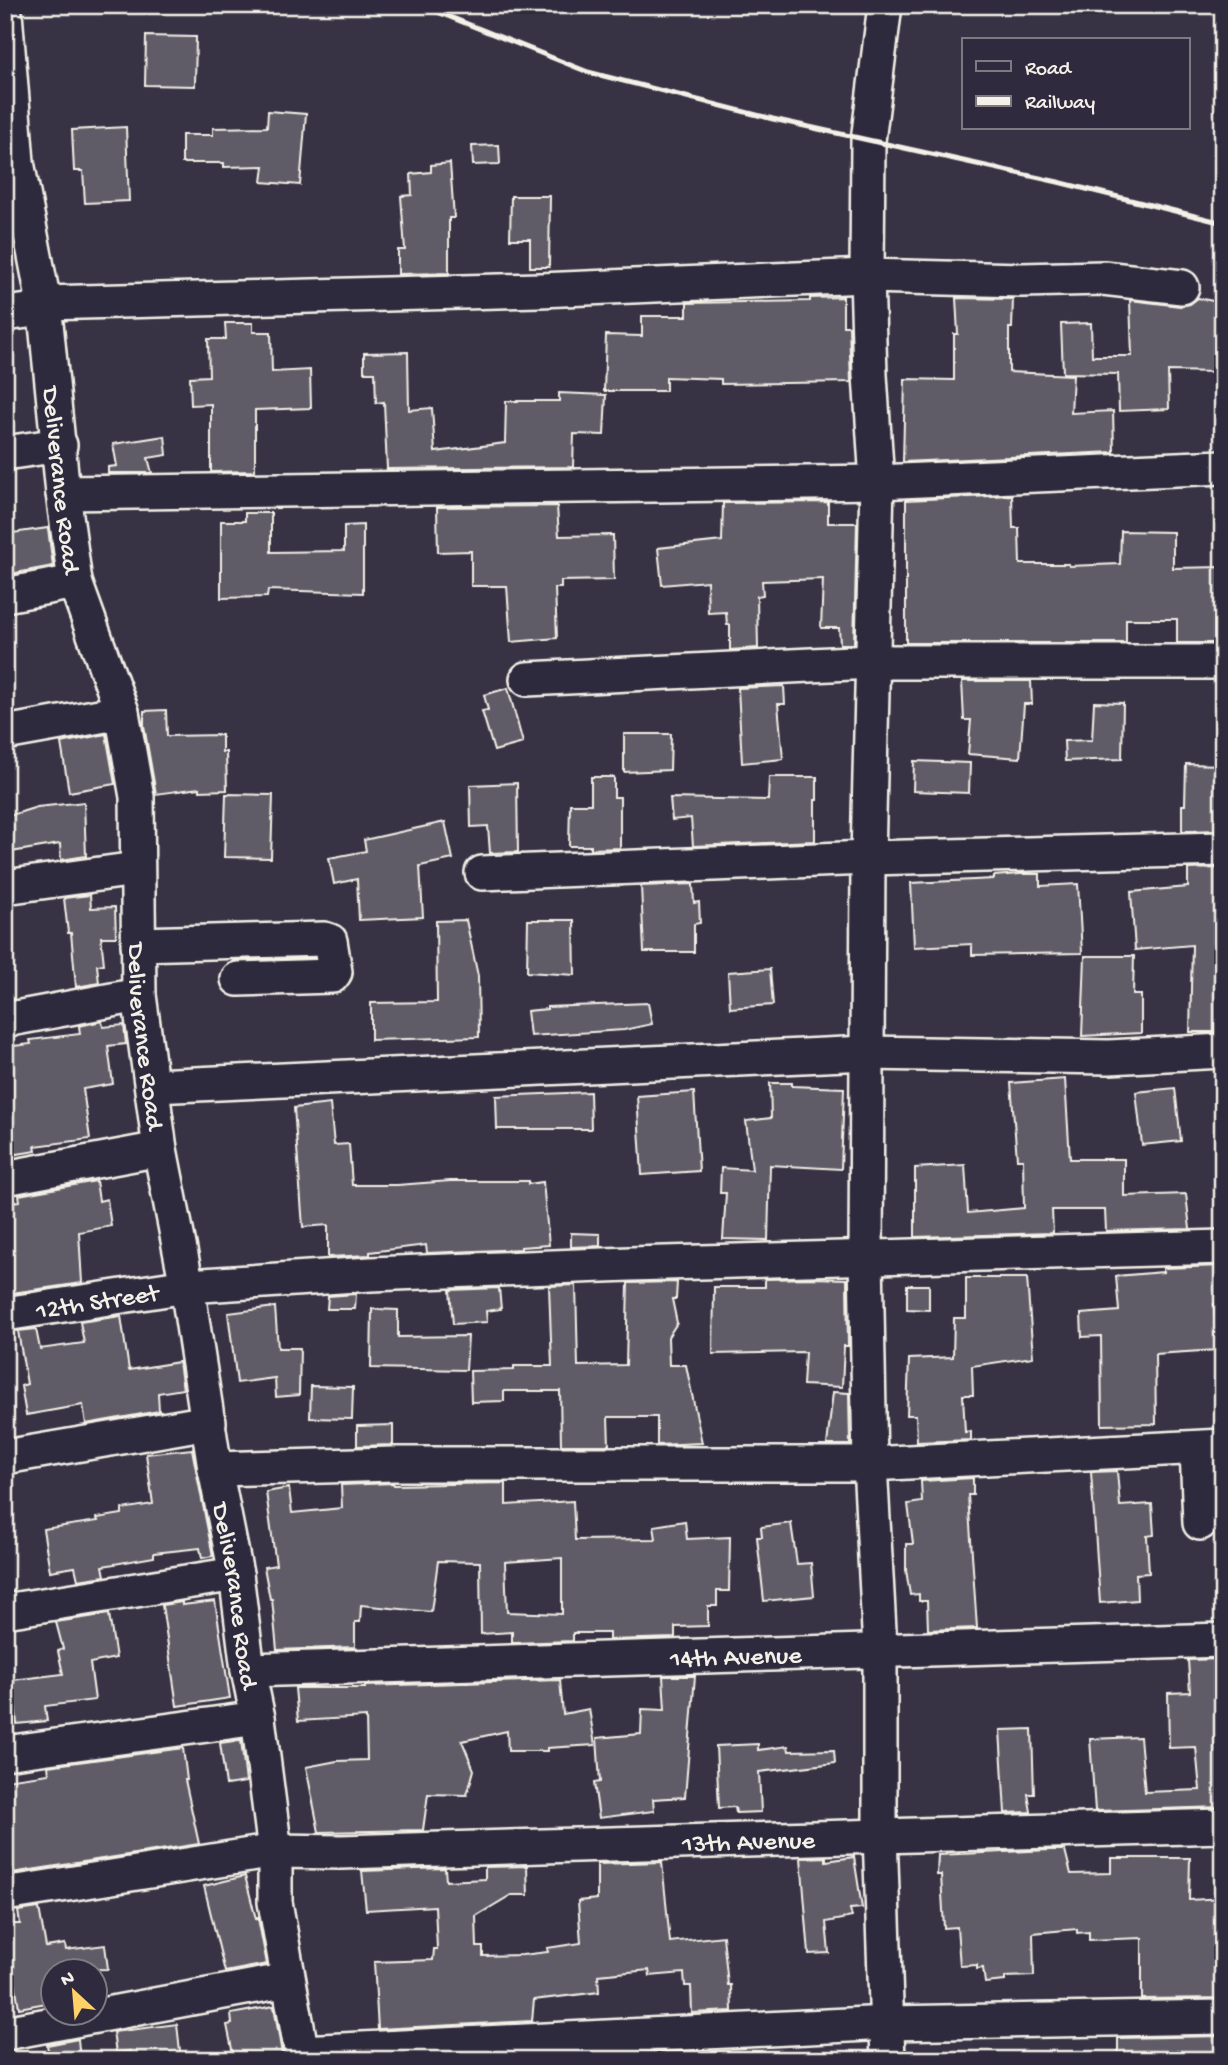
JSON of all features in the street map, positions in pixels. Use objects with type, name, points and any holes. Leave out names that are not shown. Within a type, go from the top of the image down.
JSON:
[{"type":"street","points":[[885,5],[869,141],[867,276],[877,482],[868,858],[866,1257],[870,1464],[880,1649],[880,1835],[888,2060]]},
{"type":"street","name":"Deliverance Road","points":[[5,14],[11,163],[44,303],[75,582],[122,712],[137,797],[139,995],[160,1149],[187,1286],[215,1469],[236,1574],[275,1851],[275,1902],[302,2056]]},
{"type":"street","points":[[5,314],[28,311],[44,303],[540,290],[867,276],[1022,280],[1103,278],[1182,287]]},
{"type":"street","points":[[5,453],[60,445]]},
{"type":"street","points":[[63,493],[877,482],[1223,467]]},
{"type":"street","points":[[5,595],[75,582]]},
{"type":"street","points":[[527,679],[872,662],[1223,662]]},
{"type":"street","points":[[5,733],[122,712]]},
{"type":"street","points":[[482,873],[868,858],[1223,849]]},
{"type":"street","points":[[5,887],[136,869]]},
{"type":"street","points":[[138,944],[324,939],[330,942],[335,972],[332,976],[238,979]]},
{"type":"street","points":[[5,1020],[139,995]]},
{"type":"street","points":[[153,1086],[867,1053],[1109,1057],[1223,1051]]},
{"type":"street","points":[[5,1178],[160,1149]]},
{"type":"street","name":"12th Street","points":[[5,1314],[187,1286],[371,1274],[1223,1247]]},
{"type":"street","points":[[5,1457],[209,1422]]},
{"type":"street","points":[[215,1469],[393,1464],[870,1464],[1210,1447],[1200,1523]]},
{"type":"street","points":[[5,1611],[236,1574]]},
{"type":"street","name":"14th Avenue","points":[[248,1670],[1223,1640]]},
{"type":"street","points":[[5,1753],[258,1718]]},
{"type":"street","name":"13th Avenue","points":[[5,1894],[275,1851],[341,1852],[1223,1826]]},
{"type":"street","points":[[5,2033],[288,1980]]},
{"type":"street","points":[[302,2056],[888,2022],[1223,2017]]},
{"type":"building","points":[[146,36],[196,37],[195,86],[145,85]]},
{"type":"building","points":[[268,111],[306,114],[300,185],[262,182],[264,166],[224,167],[224,163],[182,163],[182,135],[213,135],[213,128],[267,127]]},
{"type":"building","points":[[126,127],[129,201],[85,203],[83,171],[74,171],[72,130]]},
{"type":"building","points":[[499,145],[500,164],[473,165],[472,146]]},
{"type":"building","points":[[450,163],[454,218],[449,218],[449,273],[398,274],[398,250],[405,250],[401,196],[412,195],[411,174],[431,172],[431,165]]},
{"type":"building","points":[[511,196],[550,196],[549,267],[530,267],[530,239],[510,239]]},
{"type":"building","points":[[843,297],[843,326],[849,326],[851,382],[721,384],[721,379],[666,377],[666,391],[604,391],[606,335],[642,336],[642,316],[687,316],[687,303],[810,301],[810,298]]},
{"type":"building","points":[[956,298],[1013,299],[1012,328],[1009,328],[1009,372],[1073,375],[1071,413],[1113,411],[1114,452],[903,462],[905,379],[954,380],[954,334],[958,334]]},
{"type":"building","points":[[1198,298],[1223,303],[1223,329],[1219,328],[1218,372],[1168,371],[1169,409],[1119,411],[1118,374],[1063,373],[1061,324],[1091,323],[1092,356],[1132,356],[1130,300],[1180,306],[1190,304]]},
{"type":"building","points":[[225,323],[253,323],[253,332],[271,332],[272,372],[310,370],[311,408],[255,410],[255,471],[211,472],[211,404],[191,405],[190,377],[209,376],[208,339],[226,339]]},
{"type":"building","points":[[408,352],[409,410],[432,408],[435,452],[505,443],[506,401],[559,401],[559,393],[606,395],[604,435],[574,434],[573,467],[387,469],[384,402],[376,403],[375,372],[364,372],[364,353]]},
{"type":"building","points":[[165,436],[167,455],[148,458],[152,473],[108,473],[108,467],[117,466],[113,444]]},
{"type":"building","points":[[1012,495],[1013,528],[1019,528],[1020,564],[1120,564],[1121,531],[1173,532],[1173,568],[1223,567],[1223,643],[1177,643],[1177,619],[1126,619],[1126,643],[906,643],[906,500]]},
{"type":"building","points":[[828,502],[828,523],[857,523],[854,644],[840,644],[839,628],[821,628],[823,579],[762,581],[763,595],[757,596],[758,648],[730,650],[730,625],[727,625],[726,612],[708,613],[707,581],[662,585],[658,548],[722,541],[723,503]]},
{"type":"building","points":[[557,506],[559,536],[613,535],[614,580],[561,581],[561,588],[555,588],[557,638],[511,642],[507,586],[471,586],[471,551],[438,552],[437,507]]},
{"type":"building","points":[[245,513],[271,513],[271,552],[344,551],[344,526],[363,525],[363,593],[268,590],[267,597],[221,598],[221,521],[245,521]]},
{"type":"building","points":[[48,528],[53,566],[5,575],[5,534]]},
{"type":"building","points":[[962,681],[1031,681],[1032,704],[1024,704],[1020,758],[968,754],[971,720],[964,720]]},
{"type":"building","points":[[784,686],[785,704],[778,704],[783,759],[742,763],[738,688]]},
{"type":"building","points":[[508,688],[523,743],[494,751],[482,711],[488,710],[484,695]]},
{"type":"building","points":[[1094,702],[1123,703],[1122,759],[1065,761],[1064,741],[1092,740]]},
{"type":"building","points":[[166,710],[167,736],[222,735],[222,752],[226,752],[227,790],[200,791],[200,788],[156,794],[144,726],[144,711]]},
{"type":"building","points":[[106,734],[115,784],[69,792],[61,743]]},
{"type":"building","points":[[624,734],[671,734],[670,770],[624,772]]},
{"type":"building","points":[[914,761],[970,763],[969,793],[913,791]]},
{"type":"building","points":[[1186,764],[1223,765],[1223,830],[1182,831]]},
{"type":"building","points":[[591,777],[614,777],[614,797],[620,797],[620,848],[591,849],[591,846],[569,846],[570,804],[591,804]]},
{"type":"building","points":[[769,777],[817,777],[815,841],[693,846],[691,818],[672,820],[670,798],[768,800]]},
{"type":"building","points":[[517,783],[518,852],[490,853],[488,826],[471,827],[470,785]]},
{"type":"building","points":[[226,794],[273,795],[271,858],[224,857]]},
{"type":"building","points":[[84,802],[86,856],[61,860],[60,844],[5,853],[5,817],[37,807]]},
{"type":"building","points":[[445,822],[453,859],[420,866],[423,917],[359,920],[357,879],[334,884],[329,858],[366,851],[364,840]]},
{"type":"building","points":[[1223,868],[1223,1032],[1190,1032],[1192,945],[1135,950],[1131,892],[1188,887],[1188,869]]},
{"type":"building","points":[[1040,874],[1040,886],[1078,884],[1082,953],[972,955],[972,944],[914,947],[911,883],[994,879],[994,876]]},
{"type":"building","points":[[693,884],[694,903],[699,902],[700,923],[694,924],[694,952],[644,952],[641,886]]},
{"type":"building","points":[[90,895],[91,908],[115,907],[116,937],[101,937],[104,964],[97,965],[99,983],[76,987],[71,933],[68,933],[64,898]]},
{"type":"building","points":[[466,920],[478,976],[479,1037],[371,1040],[371,1003],[437,1002],[436,921]]},
{"type":"building","points":[[528,920],[574,920],[575,975],[527,972]]},
{"type":"building","points":[[1085,956],[1134,956],[1133,995],[1141,995],[1141,1033],[1082,1036]]},
{"type":"building","points":[[770,969],[773,1005],[730,1008],[728,972]]},
{"type":"building","points":[[648,1003],[652,1024],[624,1030],[530,1036],[527,1011],[547,1007]]},
{"type":"building","points":[[102,1021],[103,1027],[124,1025],[126,1044],[108,1046],[113,1084],[83,1089],[90,1139],[35,1146],[36,1151],[5,1156],[5,1047],[31,1044],[30,1040],[80,1034],[79,1026]]},
{"type":"building","points":[[1065,1079],[1070,1159],[1124,1159],[1124,1196],[1186,1194],[1190,1229],[1106,1231],[1105,1210],[1052,1210],[1053,1233],[915,1237],[915,1168],[965,1165],[968,1213],[1024,1208],[1023,1159],[1017,1159],[1011,1083]]},
{"type":"building","points":[[770,1083],[844,1088],[841,1169],[770,1165],[768,1240],[723,1239],[726,1193],[720,1193],[721,1168],[752,1170],[746,1121],[771,1118]]},
{"type":"building","points":[[1175,1088],[1181,1141],[1142,1145],[1136,1092]]},
{"type":"building","points":[[590,1092],[591,1129],[497,1129],[496,1096]]},
{"type":"building","points":[[694,1092],[699,1171],[642,1175],[637,1096]]},
{"type":"building","points":[[330,1104],[334,1145],[349,1144],[352,1185],[450,1181],[528,1181],[528,1184],[543,1182],[549,1245],[521,1249],[427,1253],[426,1245],[370,1252],[370,1255],[328,1257],[328,1225],[303,1227],[294,1108]]},
{"type":"building","points":[[96,1181],[99,1201],[107,1199],[111,1226],[79,1232],[82,1283],[5,1294],[5,1203],[20,1201],[19,1195]]},
{"type":"building","points":[[571,1233],[600,1234],[600,1246],[571,1247]]},
{"type":"building","points":[[1223,1266],[1223,1303],[1214,1304],[1217,1350],[1155,1354],[1156,1424],[1102,1425],[1101,1336],[1082,1337],[1081,1314],[1119,1311],[1116,1276],[1163,1272],[1163,1268]]},
{"type":"building","points":[[966,1278],[1027,1278],[1033,1357],[972,1366],[973,1395],[963,1395],[965,1432],[971,1431],[971,1440],[917,1442],[916,1415],[907,1415],[909,1359],[953,1357],[954,1318],[966,1318]]},
{"type":"building","points":[[765,1279],[847,1279],[848,1346],[844,1346],[842,1387],[803,1385],[805,1352],[713,1354],[714,1287],[765,1287]]},
{"type":"building","points":[[677,1282],[676,1299],[672,1299],[677,1323],[668,1337],[669,1365],[686,1365],[702,1443],[657,1445],[657,1417],[608,1417],[609,1445],[561,1445],[560,1391],[504,1391],[504,1401],[471,1402],[470,1371],[514,1370],[514,1366],[552,1366],[549,1286],[576,1285],[578,1366],[626,1365],[628,1283]]},
{"type":"building","points":[[907,1285],[929,1285],[929,1310],[907,1309]]},
{"type":"building","points":[[499,1288],[501,1309],[486,1311],[487,1322],[453,1324],[450,1290]]},
{"type":"building","points":[[356,1294],[355,1309],[327,1309],[328,1296]]},
{"type":"building","points":[[275,1307],[278,1348],[300,1348],[299,1395],[276,1397],[275,1378],[237,1383],[228,1313]]},
{"type":"building","points":[[372,1309],[398,1310],[398,1337],[468,1336],[466,1370],[371,1368]]},
{"type":"building","points":[[121,1316],[129,1370],[179,1362],[183,1389],[158,1393],[159,1411],[86,1424],[83,1405],[26,1415],[21,1386],[27,1384],[18,1331],[36,1329],[40,1349],[84,1343],[80,1322]]},
{"type":"building","points":[[311,1386],[353,1387],[352,1419],[310,1418]]},
{"type":"building","points":[[833,1392],[849,1393],[850,1445],[827,1445]]},
{"type":"building","points":[[393,1425],[393,1445],[357,1446],[357,1426]]},
{"type":"building","points":[[192,1449],[213,1556],[202,1558],[200,1548],[154,1553],[154,1557],[103,1566],[105,1576],[78,1580],[75,1567],[50,1571],[43,1529],[98,1521],[97,1518],[122,1514],[122,1509],[153,1504],[146,1454]]},
{"type":"building","points":[[1117,1471],[1120,1506],[1152,1504],[1154,1535],[1147,1536],[1149,1573],[1136,1574],[1137,1600],[1100,1603],[1091,1472]]},
{"type":"building","points":[[973,1478],[973,1495],[968,1495],[977,1628],[928,1630],[927,1601],[919,1601],[919,1594],[910,1595],[906,1570],[906,1544],[913,1544],[908,1504],[922,1502],[921,1481]]},
{"type":"building","points":[[506,1483],[506,1505],[573,1501],[575,1540],[656,1539],[654,1526],[685,1521],[687,1539],[730,1537],[729,1591],[717,1591],[717,1606],[708,1606],[708,1626],[675,1627],[675,1638],[609,1640],[609,1633],[573,1633],[573,1641],[512,1643],[512,1632],[481,1634],[480,1562],[438,1561],[431,1612],[361,1605],[360,1622],[355,1622],[355,1647],[277,1650],[272,1599],[264,1567],[276,1565],[266,1492],[289,1488],[292,1513],[342,1508],[341,1485]],"holes":[[[562,1558],[562,1614],[507,1612],[505,1562]]]},
{"type":"building","points":[[791,1523],[797,1564],[811,1563],[814,1596],[764,1601],[757,1537],[762,1537],[761,1527]]},
{"type":"building","points":[[215,1601],[230,1698],[177,1706],[162,1605]]},
{"type":"building","points":[[109,1614],[116,1658],[90,1663],[95,1700],[45,1706],[47,1721],[17,1724],[13,1680],[63,1674],[58,1651],[63,1649],[56,1622]]},
{"type":"building","points":[[1223,1659],[1223,1807],[1095,1811],[1090,1739],[1140,1737],[1145,1792],[1200,1790],[1196,1747],[1169,1748],[1168,1693],[1190,1692],[1188,1660]]},
{"type":"building","points":[[663,1676],[695,1676],[685,1797],[653,1799],[654,1811],[599,1818],[594,1783],[600,1782],[597,1738],[641,1734],[642,1709],[665,1710]]},
{"type":"building","points":[[560,1680],[563,1714],[589,1709],[595,1745],[547,1748],[547,1751],[508,1751],[507,1731],[462,1741],[474,1770],[467,1795],[428,1794],[423,1830],[319,1832],[306,1767],[337,1761],[367,1760],[366,1717],[298,1721],[295,1688],[365,1688]]},
{"type":"building","points":[[1032,1729],[1034,1794],[1028,1794],[1031,1812],[1005,1813],[1000,1730]]},
{"type":"building","points":[[241,1740],[246,1782],[226,1785],[220,1743]]},
{"type":"building","points":[[758,1744],[758,1750],[788,1746],[789,1751],[834,1750],[835,1763],[759,1772],[761,1812],[736,1813],[735,1807],[719,1808],[716,1746]]},
{"type":"building","points":[[183,1748],[185,1780],[199,1844],[5,1874],[5,1780],[49,1774],[48,1766]]},
{"type":"building","points":[[1065,1850],[1071,1874],[1111,1873],[1111,1858],[1190,1858],[1189,1900],[1223,1898],[1222,1998],[1142,1999],[1142,1938],[1089,1940],[1089,1932],[1077,1933],[1077,1929],[1033,1933],[1034,1976],[1005,1977],[1005,1981],[985,1983],[983,1968],[977,1969],[977,1965],[960,1966],[957,1927],[944,1928],[941,1875],[937,1875],[938,1855]]},
{"type":"building","points":[[826,1857],[826,1861],[854,1857],[862,1908],[850,1909],[852,1917],[826,1922],[829,1953],[809,1954],[801,1858]]},
{"type":"building","points":[[662,1862],[670,1942],[723,1936],[728,1985],[731,1985],[732,2011],[692,2013],[691,1986],[685,1986],[684,1973],[650,1976],[649,1970],[598,1975],[599,1992],[534,2000],[532,2021],[378,2029],[374,1962],[433,1960],[434,1949],[437,1949],[435,1906],[366,1910],[362,1871],[445,1868],[446,1881],[485,1879],[485,1867],[527,1866],[528,1895],[511,1895],[476,1916],[477,1947],[483,1947],[483,1956],[522,1955],[548,1952],[547,1948],[581,1943],[578,1901],[597,1899],[597,1864]]},
{"type":"building","points":[[245,1876],[256,1919],[258,1918],[267,1964],[225,1972],[204,1886]]},
{"type":"building","points":[[39,1908],[46,1947],[65,1944],[66,1950],[105,1945],[106,1956],[38,1956],[38,2005],[19,2008],[6,1924],[20,1924],[18,1911]]},
{"type":"building","points":[[274,2006],[283,2060],[234,2059],[227,2025],[232,2024],[231,2014]]},
{"type":"building","points":[[177,2024],[181,2060],[131,2060],[130,2051],[116,2053],[113,2032]]},
{"type":"building","points":[[1223,2036],[1223,2060],[1118,2060],[1118,2038]]},
{"type":"building","points":[[78,2039],[80,2060],[50,2060],[47,2045]]},
{"type":"railway","points":[[420,5],[588,72],[773,119],[1058,182],[1223,223]]}]
